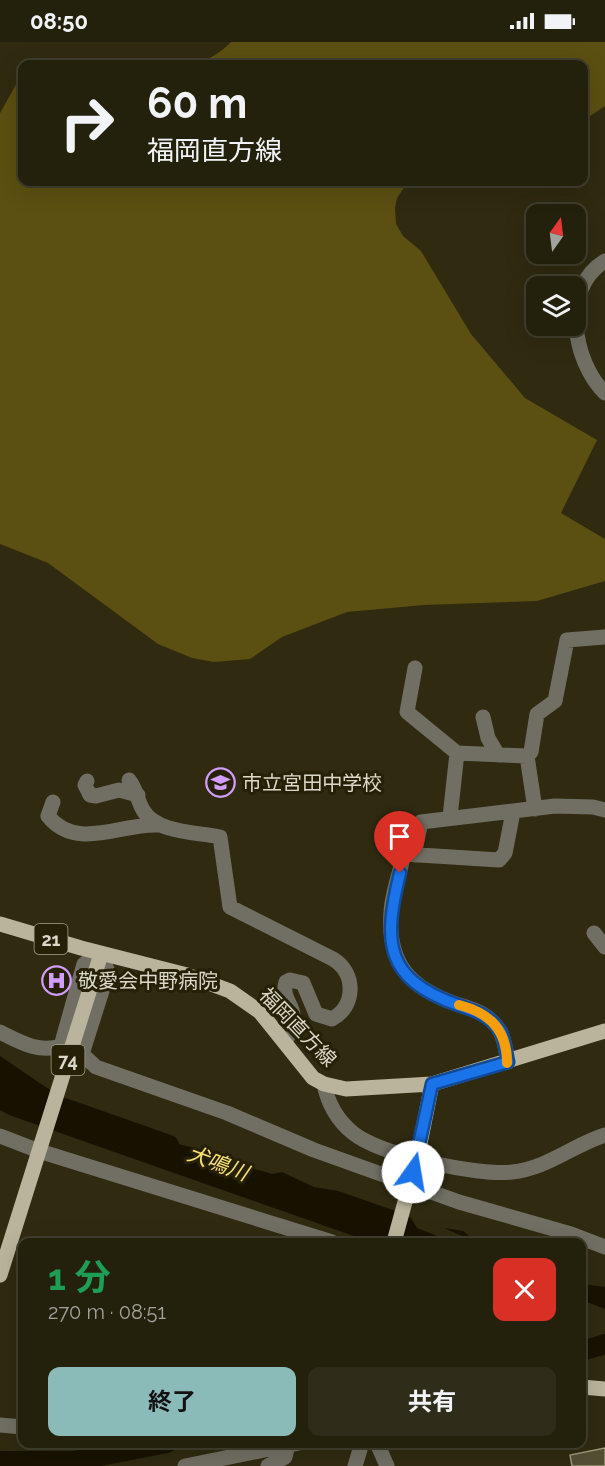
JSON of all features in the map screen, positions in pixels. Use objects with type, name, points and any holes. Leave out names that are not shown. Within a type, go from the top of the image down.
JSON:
[{"type":"main road","name":"福岡直方線","points":[[0,924],[101,954],[187,975],[230,991],[260,1012],[285,1042],[303,1069],[324,1084],[346,1089],[432,1084],[605,1031]]},
{"type":"main road","name":"74","points":[[0,1275],[101,954]]},
{"type":"main road","points":[[395,1238],[417,1158],[432,1084]]},
{"type":"main road","points":[[586,1387],[605,1389]]},
{"type":"street","points":[[605,261],[587,278],[577,306],[576,336],[585,362],[605,393]]},
{"type":"street","points":[[416,668],[407,712],[456,753],[527,756],[531,752],[537,714],[555,701],[567,640],[605,637]]},
{"type":"street","points":[[483,717],[488,738],[498,755]]},
{"type":"street","points":[[450,818],[456,753]]},
{"type":"street","points":[[527,756],[535,809]]},
{"type":"street","points":[[129,780],[138,795],[141,808],[156,825]]},
{"type":"street","points":[[87,782],[85,785],[90,795],[96,796],[119,790],[138,795]]},
{"type":"street","points":[[52,802],[48,816],[56,826],[68,832],[92,835],[137,825],[156,825],[220,837],[230,906],[333,959],[346,970],[349,976],[348,1004],[345,1011],[332,1019],[316,1014],[303,983],[290,980],[286,982],[285,988],[295,1018],[292,1030],[285,1042]]},
{"type":"street","points":[[414,855],[421,822],[555,806],[593,807],[605,810]]},
{"type":"street","points":[[508,1062],[501,1033],[491,1020],[477,1010],[416,986],[394,956],[391,911],[404,854],[499,860],[505,853],[513,812]]},
{"type":"street","points":[[594,933],[605,947]]},
{"type":"street","points":[[0,1032],[27,1046],[52,1049],[61,1046],[84,964],[101,954],[108,972],[82,1054],[96,1067],[227,1113],[314,1150],[459,1203],[581,1238]]},
{"type":"street","points":[[324,1084],[328,1105],[353,1133],[370,1143],[417,1158],[478,1170],[511,1172],[537,1166],[605,1135]]},
{"type":"street","points":[[0,1136],[39,1151],[319,1238]]},
{"type":"street","points":[[586,1240],[605,1247]]},
{"type":"street","points":[[0,1425],[18,1427]]},
{"type":"street","points":[[185,1466],[273,1448]]},
{"type":"street","points":[[268,1466],[285,1457],[291,1448]]},
{"type":"street","points":[[355,1466],[360,1448]]},
{"type":"street","points":[[379,1448],[387,1466]]},
{"type":"shaded area","points":[[231,42],[605,42],[605,106],[588,117],[588,60],[203,60],[210,58]]},
{"type":"shaded area","points":[[54,59],[88,60],[49,60]]},
{"type":"shaded area","points":[[18,81],[18,186],[405,186],[397,198],[396,224],[403,236],[421,251],[471,334],[525,398],[597,440],[561,513],[605,539],[605,581],[537,601],[424,605],[347,612],[282,637],[250,659],[214,662],[192,658],[158,644],[48,563],[0,544],[0,113]]},
{"type":"water","points":[[0,1056],[103,1126],[203,1150],[227,1161],[272,1174],[282,1172],[314,1187],[338,1191],[396,1211],[411,1218],[417,1228],[442,1238],[360,1238],[0,1110]]},
{"type":"water","points":[[444,1228],[463,1231],[472,1238],[457,1238],[462,1236]]},
{"type":"water","points":[[586,1285],[605,1287],[605,1309],[586,1302]]},
{"type":"building","points":[[605,1448],[605,1466],[572,1466],[570,1455]]},
{"type":"waterway","name":"犬鳴川","points":[[64,1108],[169,1145]]},
{"type":"waterway","points":[[586,1350],[605,1344]]},
{"type":"waterway","points":[[0,1461],[74,1461],[141,1448]]},
{"type":"slow traffic","points":[[459,1005],[477,1010],[491,1020],[501,1033],[507,1063]]},
{"type":"place","name":"市立宮田中学校","points":[[221,783]]},
{"type":"place","name":"敬愛会中野病院","points":[[57,981]]},
{"type":"route","points":[[400,873],[391,911],[394,956],[416,986],[477,1010],[491,1020],[501,1033],[508,1062],[432,1084],[413,1172]]}]
